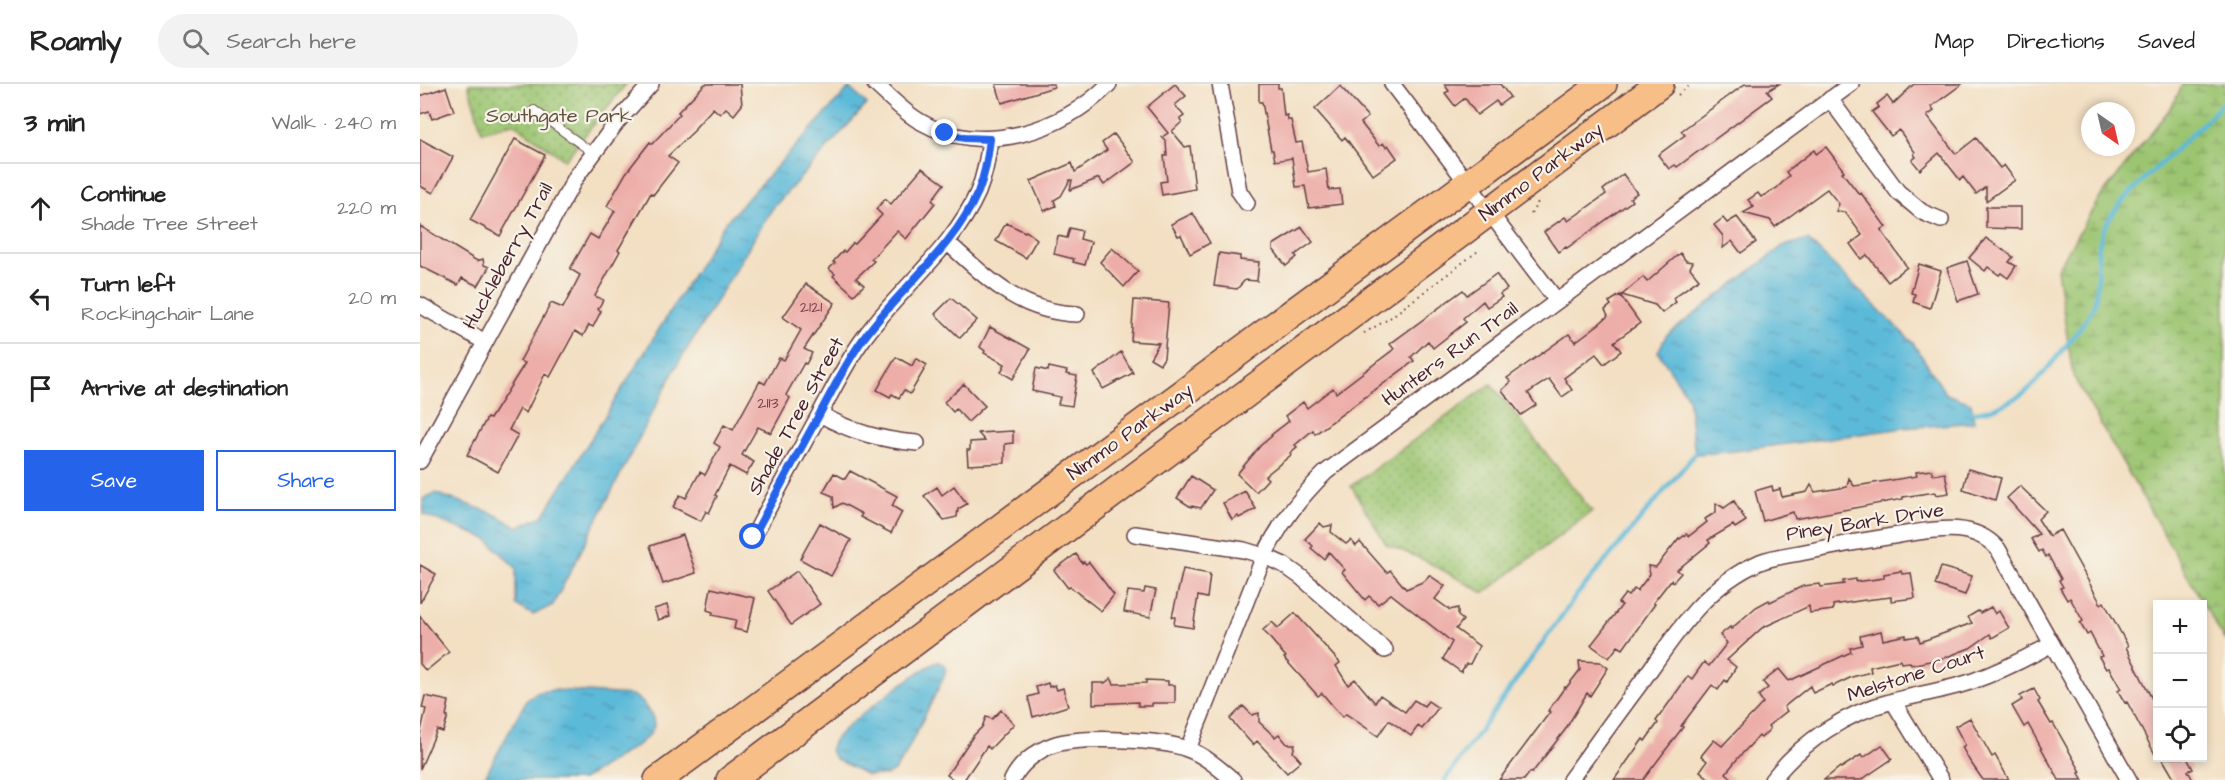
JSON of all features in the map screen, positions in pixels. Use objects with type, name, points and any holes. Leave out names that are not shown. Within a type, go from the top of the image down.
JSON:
[{"type":"highway","name":"Nimmo Parkway","points":[[658,780],[1603,84]]},
{"type":"highway","name":"Nimmo Parkway","points":[[730,780],[1660,84]]},
{"type":"street","name":"Huckleberry Trail","points":[[420,461],[576,177],[617,122],[651,84]]},
{"type":"street","points":[[875,84],[904,111],[922,123],[945,133],[965,138],[990,139],[1016,135],[1058,121],[1083,106],[1109,84]]},
{"type":"street","points":[[1220,84],[1239,191],[1247,203]]},
{"type":"street","points":[[1392,84],[1557,301]]},
{"type":"street","name":"Hunters Run Trail","points":[[1188,749],[1276,531],[1292,508],[1326,472],[1851,84]]},
{"type":"street","points":[[1830,99],[1899,192],[1922,212],[1941,220]]},
{"type":"street","name":"Shade Tree Street","points":[[753,537],[861,342],[887,308],[947,242],[966,216],[979,190],[987,162],[990,139]]},
{"type":"street","points":[[947,242],[993,284],[1014,297],[1058,314],[1077,314]]},
{"type":"street","points":[[420,305],[485,342]]},
{"type":"street","points":[[820,414],[860,434],[889,441],[917,442]]},
{"type":"street","name":"Piney Bark Drive","points":[[1570,780],[1688,616],[1720,585],[1741,572],[1768,560],[1835,545],[1902,534],[1960,528],[1975,532],[1998,549],[2129,780]]},
{"type":"street","points":[[1135,534],[1244,550],[1284,565],[1385,650]]},
{"type":"street","name":"Melstone Court","points":[[1772,780],[1796,754],[1826,730],[1848,717],[1893,700],[1934,693],[1973,681],[2019,662],[2052,644]]},
{"type":"street","points":[[1893,700],[1941,780]]},
{"type":"street","points":[[1012,780],[1036,753],[1054,745],[1070,741],[1149,740],[1188,749],[1205,758],[1233,780]]},
{"type":"lane","points":[[534,110],[592,153]]},
{"type":"green space","name":"Southgate Park","points":[[468,84],[626,84],[565,160],[513,123],[482,132]]},
{"type":"green space","points":[[2183,84],[2225,84],[2225,641],[2207,610],[2207,600],[2201,600],[2073,376],[2057,269],[2099,199],[2172,106]]},
{"type":"green space","points":[[1491,384],[1592,511],[1484,593],[1426,561],[1386,544],[1351,486]]},
{"type":"water","points":[[849,88],[867,104],[772,209],[676,367],[553,605],[533,615],[516,605],[516,568],[487,539],[424,515],[423,499],[435,493],[492,513],[518,527],[543,516],[725,223]]},
{"type":"water","points":[[1808,240],[1913,343],[1946,394],[1971,403],[1974,422],[1904,428],[1727,452],[1695,454],[1688,397],[1658,352],[1666,336],[1783,246]]},
{"type":"water","points":[[938,662],[946,668],[944,677],[904,757],[894,771],[887,775],[867,775],[836,759],[830,751],[834,741],[843,731],[902,684]]},
{"type":"water","points":[[553,690],[633,695],[643,703],[653,718],[654,726],[650,734],[639,744],[582,780],[483,780],[526,701],[536,693]]},
{"type":"building","points":[[705,84],[740,84],[742,105],[734,115],[726,108],[720,114],[713,108],[695,130],[668,156],[678,163],[653,195],[651,193],[618,250],[620,251],[595,296],[603,300],[598,309],[601,311],[593,327],[589,325],[583,336],[575,331],[550,377],[545,374],[526,413],[520,409],[509,430],[518,435],[498,472],[467,455],[487,418],[490,419],[525,363],[520,361],[551,303],[563,308],[580,275],[570,269],[590,234],[598,239],[615,211],[607,206],[626,173],[650,142],[652,144]]},
{"type":"building","points":[[996,84],[1054,84],[1054,87],[1002,103]]},
{"type":"building","points":[[1175,84],[1186,96],[1175,105],[1184,116],[1180,119],[1182,122],[1172,131],[1185,147],[1190,146],[1195,189],[1162,195],[1160,182],[1167,181],[1164,156],[1167,156],[1166,141],[1162,137],[1168,133],[1147,107]]},
{"type":"building","points":[[1259,84],[1278,84],[1278,88],[1281,88],[1284,116],[1287,115],[1288,120],[1291,120],[1296,143],[1302,142],[1308,172],[1326,169],[1329,190],[1340,189],[1342,204],[1309,208],[1305,186],[1296,187],[1292,158],[1275,161],[1262,102],[1259,102]]},
{"type":"building","points":[[1444,84],[1500,84],[1510,97],[1499,105],[1496,101],[1477,115],[1465,98],[1455,106],[1445,93],[1449,91]]},
{"type":"building","points":[[1745,84],[1779,84],[1767,91],[1772,97],[1677,167],[1675,165],[1669,169],[1658,155],[1685,135],[1681,131]]},
{"type":"building","points":[[1914,84],[1962,84],[1931,107],[1934,111],[1927,116],[1956,154],[1976,138],[2000,168],[2004,165],[2015,180],[1986,201],[1986,187],[1976,194],[1963,177],[1960,180],[1939,153],[1920,170],[1912,160],[1916,157],[1915,152],[1899,130],[1891,136],[1872,112],[1879,107],[1877,104],[1887,96],[1893,104]]},
{"type":"building","points":[[1340,86],[1368,117],[1361,123],[1379,146],[1383,143],[1386,147],[1388,145],[1397,158],[1373,175],[1345,137],[1342,140],[1315,109]]},
{"type":"building","points":[[446,87],[454,111],[432,119],[429,111],[420,114],[420,96]]},
{"type":"building","points":[[1114,134],[1135,162],[1104,185],[1099,178],[1070,190],[1072,180],[1070,180],[1061,196],[1054,200],[1056,206],[1044,211],[1031,181],[1072,163],[1075,172],[1107,150],[1102,143]]},
{"type":"building","points":[[420,139],[453,157],[433,193],[420,186]]},
{"type":"building","points":[[515,139],[545,155],[500,236],[470,220]]},
{"type":"building","points":[[1826,147],[1844,171],[1842,172],[1886,227],[1881,230],[1907,267],[1888,282],[1867,255],[1861,259],[1850,244],[1862,235],[1845,212],[1836,211],[1839,204],[1827,189],[1775,227],[1770,220],[1743,213],[1754,207],[1748,200],[1758,193],[1761,197],[1777,188],[1789,176],[1786,172],[1814,150],[1816,154]]},
{"type":"building","points":[[922,168],[944,184],[932,200],[935,203],[906,239],[897,231],[871,259],[874,261],[856,278],[864,285],[854,295],[833,276],[835,274],[829,269],[843,251],[845,252],[853,243],[855,244],[882,215],[876,209],[885,199],[891,204]]},
{"type":"building","points":[[1623,174],[1637,193],[1630,198],[1632,201],[1567,248],[1558,252],[1544,232],[1565,217],[1568,221],[1606,194],[1603,190]]},
{"type":"building","points":[[1986,207],[2021,207],[2021,229],[1986,228]]},
{"type":"building","points":[[1193,213],[1210,243],[1190,254],[1181,235],[1178,236],[1171,224]]},
{"type":"building","points":[[1737,217],[1756,242],[1741,253],[1732,241],[1723,248],[1723,236],[1714,225],[1723,218],[1727,223]]},
{"type":"building","points":[[1006,223],[1026,231],[1037,239],[1026,258],[996,241]]},
{"type":"building","points":[[420,226],[477,261],[483,259],[484,265],[489,267],[478,286],[462,278],[458,285],[420,266]]},
{"type":"building","points":[[1302,227],[1313,242],[1295,255],[1297,257],[1286,266],[1273,249],[1273,245]]},
{"type":"building","points":[[1070,228],[1082,231],[1080,239],[1091,242],[1085,265],[1073,262],[1074,259],[1054,254],[1058,236],[1067,238]]},
{"type":"building","points":[[1986,238],[2013,257],[2009,262],[2016,266],[2008,278],[1988,267],[1985,271],[1969,258]]},
{"type":"building","points":[[1112,248],[1138,271],[1124,287],[1100,262]]},
{"type":"building","points":[[1219,253],[1240,256],[1240,260],[1259,262],[1257,281],[1245,280],[1237,289],[1214,286]]},
{"type":"building","points":[[1680,253],[1686,261],[1693,262],[1690,268],[1699,279],[1673,298],[1676,302],[1662,313],[1655,305],[1622,295],[1643,277],[1647,282]]},
{"type":"building","points":[[1967,261],[1978,294],[1958,301],[1947,268]]},
{"type":"building","points":[[1919,264],[1941,271],[1930,308],[1913,302],[1915,294],[1911,293]]},
{"type":"building","points":[[1496,274],[1507,289],[1500,294],[1502,297],[1487,307],[1483,301],[1463,318],[1466,322],[1433,348],[1428,341],[1411,357],[1414,361],[1315,434],[1313,430],[1295,445],[1297,447],[1290,453],[1291,455],[1265,476],[1268,479],[1256,492],[1237,474],[1261,445],[1289,421],[1285,416],[1303,402],[1307,408],[1333,388],[1336,393],[1394,349],[1390,344],[1463,290],[1467,295]]},
{"type":"building","points":[[806,284],[835,303],[804,349],[812,353],[786,395],[790,398],[771,433],[758,427],[742,455],[754,462],[746,475],[730,466],[715,495],[717,496],[709,513],[706,511],[701,521],[673,507],[680,495],[686,498],[700,472],[705,475],[720,447],[714,443],[724,425],[733,430],[760,381],[765,384],[779,358],[784,360],[801,330],[783,317]]},
{"type":"building","points":[[1620,295],[1640,323],[1614,342],[1621,351],[1604,364],[1596,354],[1564,378],[1572,390],[1562,397],[1549,379],[1528,393],[1536,405],[1521,415],[1502,390],[1511,382],[1507,378],[1569,334],[1575,342],[1608,316],[1605,310],[1611,305],[1609,302]]},
{"type":"building","points":[[951,298],[977,320],[960,338],[935,314]]},
{"type":"building","points":[[1134,300],[1169,303],[1164,358],[1160,364],[1150,358],[1159,343],[1131,341]]},
{"type":"building","points":[[990,327],[1030,349],[1013,379],[1001,372],[1005,364],[984,353],[985,351],[980,347]]},
{"type":"building","points":[[1121,352],[1133,373],[1103,389],[1094,373]]},
{"type":"building","points":[[896,357],[912,366],[916,358],[927,365],[910,394],[904,390],[899,398],[892,394],[890,397],[877,390]]},
{"type":"building","points":[[1049,367],[1077,376],[1072,406],[1058,404],[1060,397],[1032,391],[1036,368],[1048,371]]},
{"type":"building","points":[[964,384],[985,406],[968,422],[956,409],[953,412],[944,402]]},
{"type":"building","points":[[1013,431],[1013,443],[1005,444],[1005,463],[968,465],[967,450],[970,450],[970,442],[985,441],[978,433]]},
{"type":"building","points":[[1968,469],[2001,478],[1995,500],[1963,489]]},
{"type":"building","points":[[1932,470],[1933,475],[1945,473],[1949,493],[1936,495],[1935,492],[1903,497],[1903,499],[1795,519],[1793,512],[1763,521],[1755,491],[1772,486],[1773,491],[1780,489],[1782,497],[1807,492],[1811,485],[1815,492],[1847,487],[1849,478],[1854,486],[1917,476],[1916,472]]},
{"type":"building","points":[[850,471],[897,496],[892,506],[902,512],[891,533],[860,517],[862,514],[842,503],[834,508],[833,496],[823,492],[834,473],[845,479]]},
{"type":"building","points":[[1191,476],[1213,490],[1201,508],[1191,507],[1177,498]]},
{"type":"building","points":[[954,486],[967,504],[958,509],[957,517],[944,520],[924,496],[937,487],[942,495]]},
{"type":"building","points":[[2020,486],[2046,511],[2038,519],[2049,536],[2060,530],[2101,604],[2104,602],[2128,646],[2126,647],[2153,701],[2153,751],[2127,702],[2125,703],[2118,691],[2121,689],[2109,668],[2106,669],[2099,657],[2102,656],[2090,633],[2087,635],[2080,623],[2083,621],[2070,598],[2067,600],[2060,588],[2063,587],[2059,580],[2061,579],[2048,555],[2046,557],[2042,550],[2039,552],[2031,539],[2039,534],[2007,498]]},
{"type":"building","points":[[1245,491],[1256,509],[1232,520],[1223,503]]},
{"type":"building","points":[[1734,501],[1746,521],[1735,528],[1733,525],[1708,540],[1710,543],[1677,570],[1681,573],[1673,582],[1671,580],[1653,603],[1655,604],[1623,649],[1618,646],[1609,658],[1591,645],[1622,605],[1618,603],[1625,594],[1628,596],[1634,589],[1637,591],[1650,574],[1648,566],[1656,567],[1679,538],[1686,534],[1689,536],[1707,522],[1705,519],[1716,512],[1716,503],[1724,508]]},
{"type":"building","points":[[820,523],[851,540],[831,576],[800,559]]},
{"type":"building","points":[[1320,523],[1324,527],[1332,525],[1331,532],[1346,544],[1351,540],[1356,546],[1360,542],[1387,573],[1390,570],[1406,589],[1425,581],[1429,575],[1445,586],[1435,599],[1450,610],[1458,608],[1458,616],[1463,620],[1456,629],[1479,646],[1470,664],[1466,664],[1461,672],[1443,659],[1452,642],[1391,594],[1378,604],[1369,596],[1365,600],[1342,572],[1345,570],[1329,552],[1324,559],[1311,548],[1313,546],[1305,539]]},
{"type":"building","points":[[683,535],[696,573],[663,584],[650,546]]},
{"type":"building","points":[[1076,554],[1082,563],[1089,562],[1114,595],[1101,611],[1070,587],[1068,588],[1054,570]]},
{"type":"building","points":[[420,565],[436,574],[420,603]]},
{"type":"building","points":[[1941,567],[1972,576],[1965,595],[1935,585]]},
{"type":"building","points":[[1183,569],[1210,574],[1207,598],[1198,596],[1193,628],[1174,625],[1175,617],[1172,617]]},
{"type":"building","points":[[797,571],[820,604],[791,625],[768,591]]},
{"type":"building","points":[[1901,571],[1902,574],[1911,573],[1915,598],[1891,601],[1891,597],[1865,600],[1833,605],[1833,610],[1810,613],[1809,606],[1762,628],[1727,660],[1736,667],[1727,682],[1725,680],[1718,690],[1712,685],[1643,780],[1614,780],[1643,739],[1645,741],[1658,723],[1656,721],[1688,676],[1692,679],[1704,662],[1709,666],[1727,643],[1720,635],[1730,627],[1731,629],[1756,607],[1803,586],[1820,584],[1821,587],[1844,584],[1843,581],[1856,579],[1856,582],[1884,578],[1884,574]]},
{"type":"building","points":[[711,588],[755,598],[747,632],[734,629],[736,620],[712,615],[713,612],[707,610]]},
{"type":"building","points":[[1145,588],[1156,590],[1150,617],[1124,612],[1128,591],[1144,593]]},
{"type":"building","points":[[667,605],[670,616],[658,620],[654,609]]},
{"type":"building","points":[[1991,607],[1995,614],[1999,611],[2009,628],[1992,638],[1990,634],[1970,648],[1944,658],[1911,665],[1910,662],[1901,663],[1900,660],[1870,667],[1871,672],[1852,677],[1833,686],[1832,684],[1813,693],[1810,686],[1784,707],[1787,711],[1768,726],[1770,729],[1761,738],[1759,736],[1738,758],[1726,773],[1734,780],[1711,780],[1700,771],[1707,761],[1701,756],[1714,740],[1722,746],[1763,703],[1758,696],[1768,688],[1763,682],[1779,669],[1789,681],[1851,652],[1850,648],[1862,645],[1860,636],[1881,631],[1883,640],[1906,635],[1906,638],[1918,636],[1920,642],[1972,623],[1968,617]]},
{"type":"building","points":[[1295,613],[1340,663],[1336,666],[1348,685],[1355,679],[1375,703],[1380,695],[1405,712],[1414,700],[1424,706],[1428,701],[1438,708],[1422,729],[1418,726],[1411,736],[1389,720],[1378,736],[1346,714],[1342,717],[1322,693],[1318,696],[1263,630],[1272,622],[1278,628]]},
{"type":"building","points":[[420,616],[449,652],[426,671],[420,664]]},
{"type":"building","points":[[1579,661],[1600,662],[1608,668],[1590,696],[1587,693],[1565,730],[1532,773],[1530,772],[1524,780],[1499,780],[1550,712],[1548,711],[1565,687],[1580,670]]},
{"type":"building","points":[[1111,678],[1114,684],[1146,683],[1146,680],[1168,681],[1168,685],[1175,685],[1175,703],[1152,703],[1152,706],[1138,706],[1138,702],[1093,704],[1093,683],[1105,683]]},
{"type":"building","points":[[1048,683],[1049,687],[1055,685],[1057,690],[1063,688],[1068,706],[1033,717],[1028,697],[1038,694],[1036,687]]},
{"type":"building","points":[[2034,689],[2040,700],[2038,702],[2051,724],[2053,723],[2081,772],[2079,773],[2083,780],[2059,780],[2028,724],[2024,727],[2012,706],[2022,700],[2020,696]]},
{"type":"building","points":[[425,696],[449,701],[446,716],[448,716],[443,732],[437,730],[420,769],[420,735],[426,709],[422,708]]},
{"type":"building","points":[[1243,706],[1252,715],[1259,713],[1259,722],[1275,737],[1279,734],[1287,744],[1295,744],[1293,752],[1301,761],[1287,773],[1257,741],[1253,745],[1230,719]]},
{"type":"building","points":[[1001,710],[1014,724],[990,749],[987,746],[964,780],[954,780],[947,775],[973,736],[982,727],[986,717],[992,719]]},
{"type":"building","points":[[1970,718],[1992,757],[1995,755],[2009,780],[1983,780],[1969,760],[1962,747],[1965,745],[1955,726]]},
{"type":"building","points":[[1882,745],[1892,759],[1861,780],[1824,780],[1840,767],[1861,755],[1863,758]]},
{"type":"building","points":[[2164,762],[2189,762],[2193,769],[2188,771],[2193,780],[2175,780]]},
{"type":"waterway","points":[[1969,412],[1998,407],[2024,393],[2061,352],[2093,308],[2097,288],[2099,246],[2109,219],[2133,190],[2225,101]]},
{"type":"waterway","points":[[1445,780],[1576,596],[1695,454]]},
{"type":"route","points":[[753,537],[840,376],[861,342],[887,308],[947,242],[966,216],[979,190],[987,162],[990,139],[978,140],[945,133]]}]
